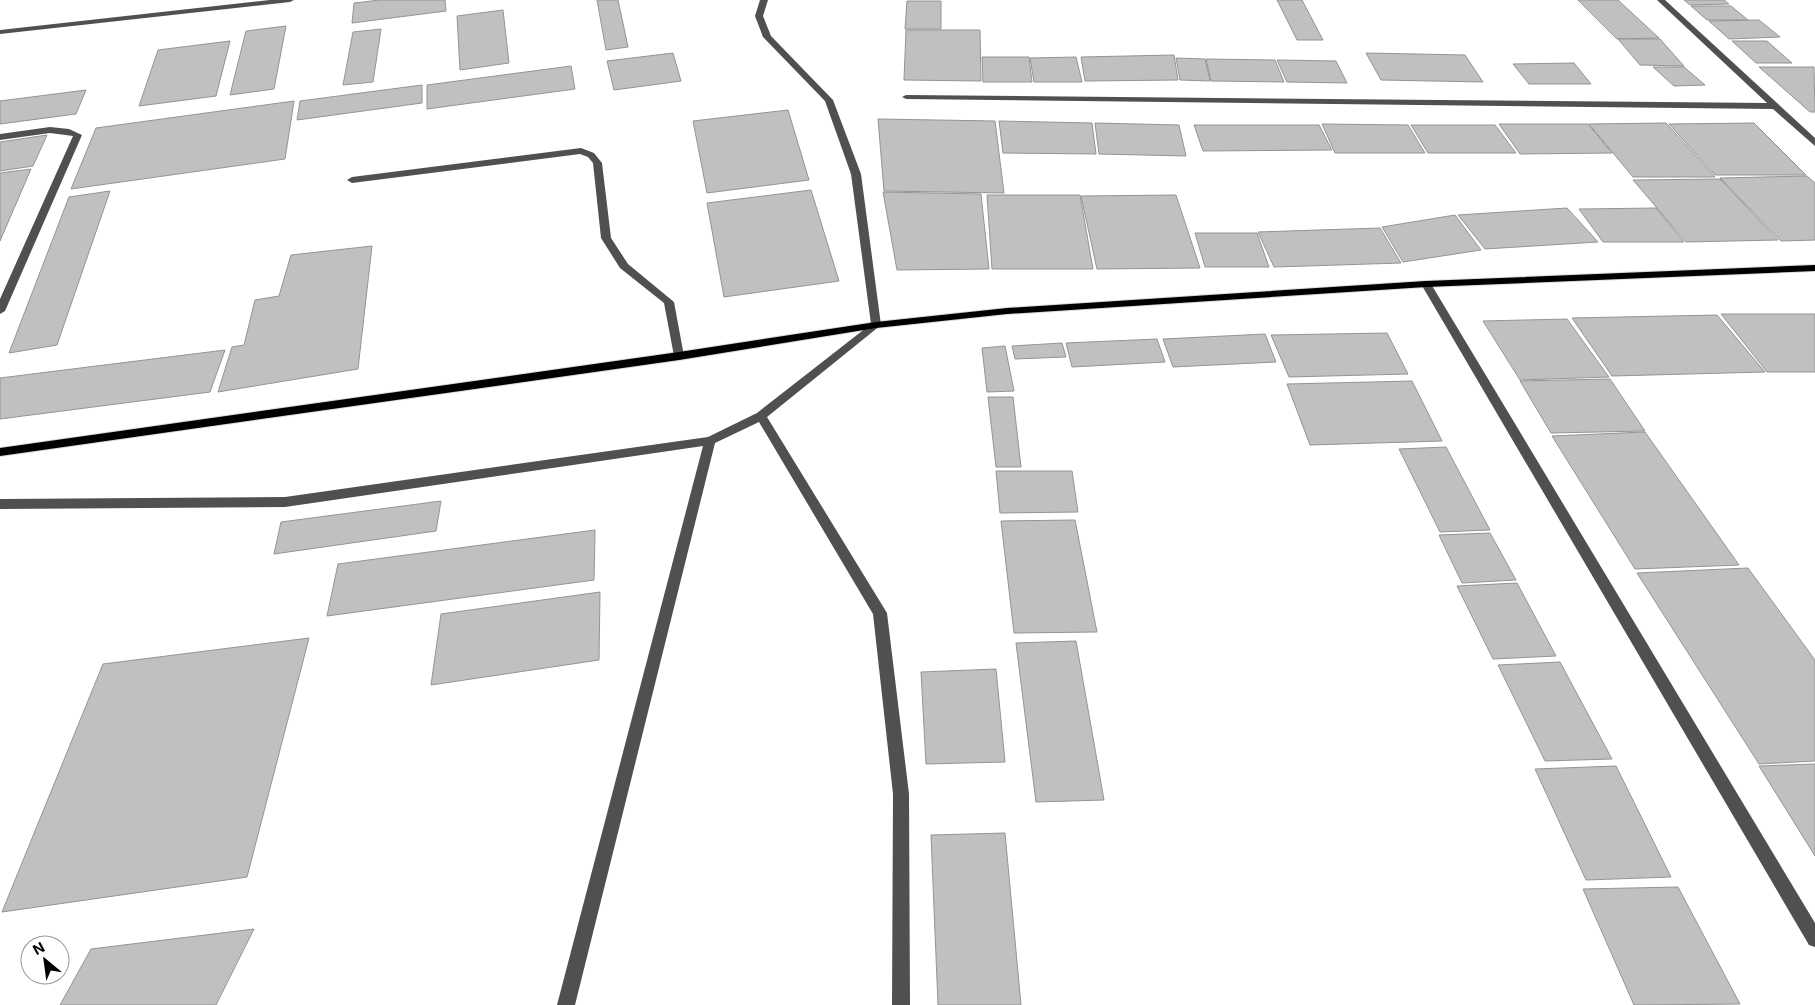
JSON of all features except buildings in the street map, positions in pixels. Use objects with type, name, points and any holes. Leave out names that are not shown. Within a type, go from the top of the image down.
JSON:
[{"type":"main road","points":[[0,452],[679,356],[876,325],[1007,311],[1426,284],[1815,268]]},
{"type":"street","points":[[0,32],[290,0]]},
{"type":"street","points":[[0,504],[285,502],[710,441],[762,416],[876,325],[856,174],[829,100],[767,37],[759,16],[764,0]]},
{"type":"street","points":[[1661,0],[1815,143]]},
{"type":"street","points":[[906,97],[1774,106]]},
{"type":"street","points":[[0,137],[56,130],[70,131],[78,135],[0,311]]},
{"type":"street","points":[[352,180],[538,155],[581,151],[591,155],[597,163],[606,238],[624,266],[668,302],[679,356]]},
{"type":"street","points":[[1426,284],[1815,939]]},
{"type":"street","points":[[762,416],[880,612],[900,794],[901,1005]]},
{"type":"street","points":[[566,1005],[710,441]]}]
